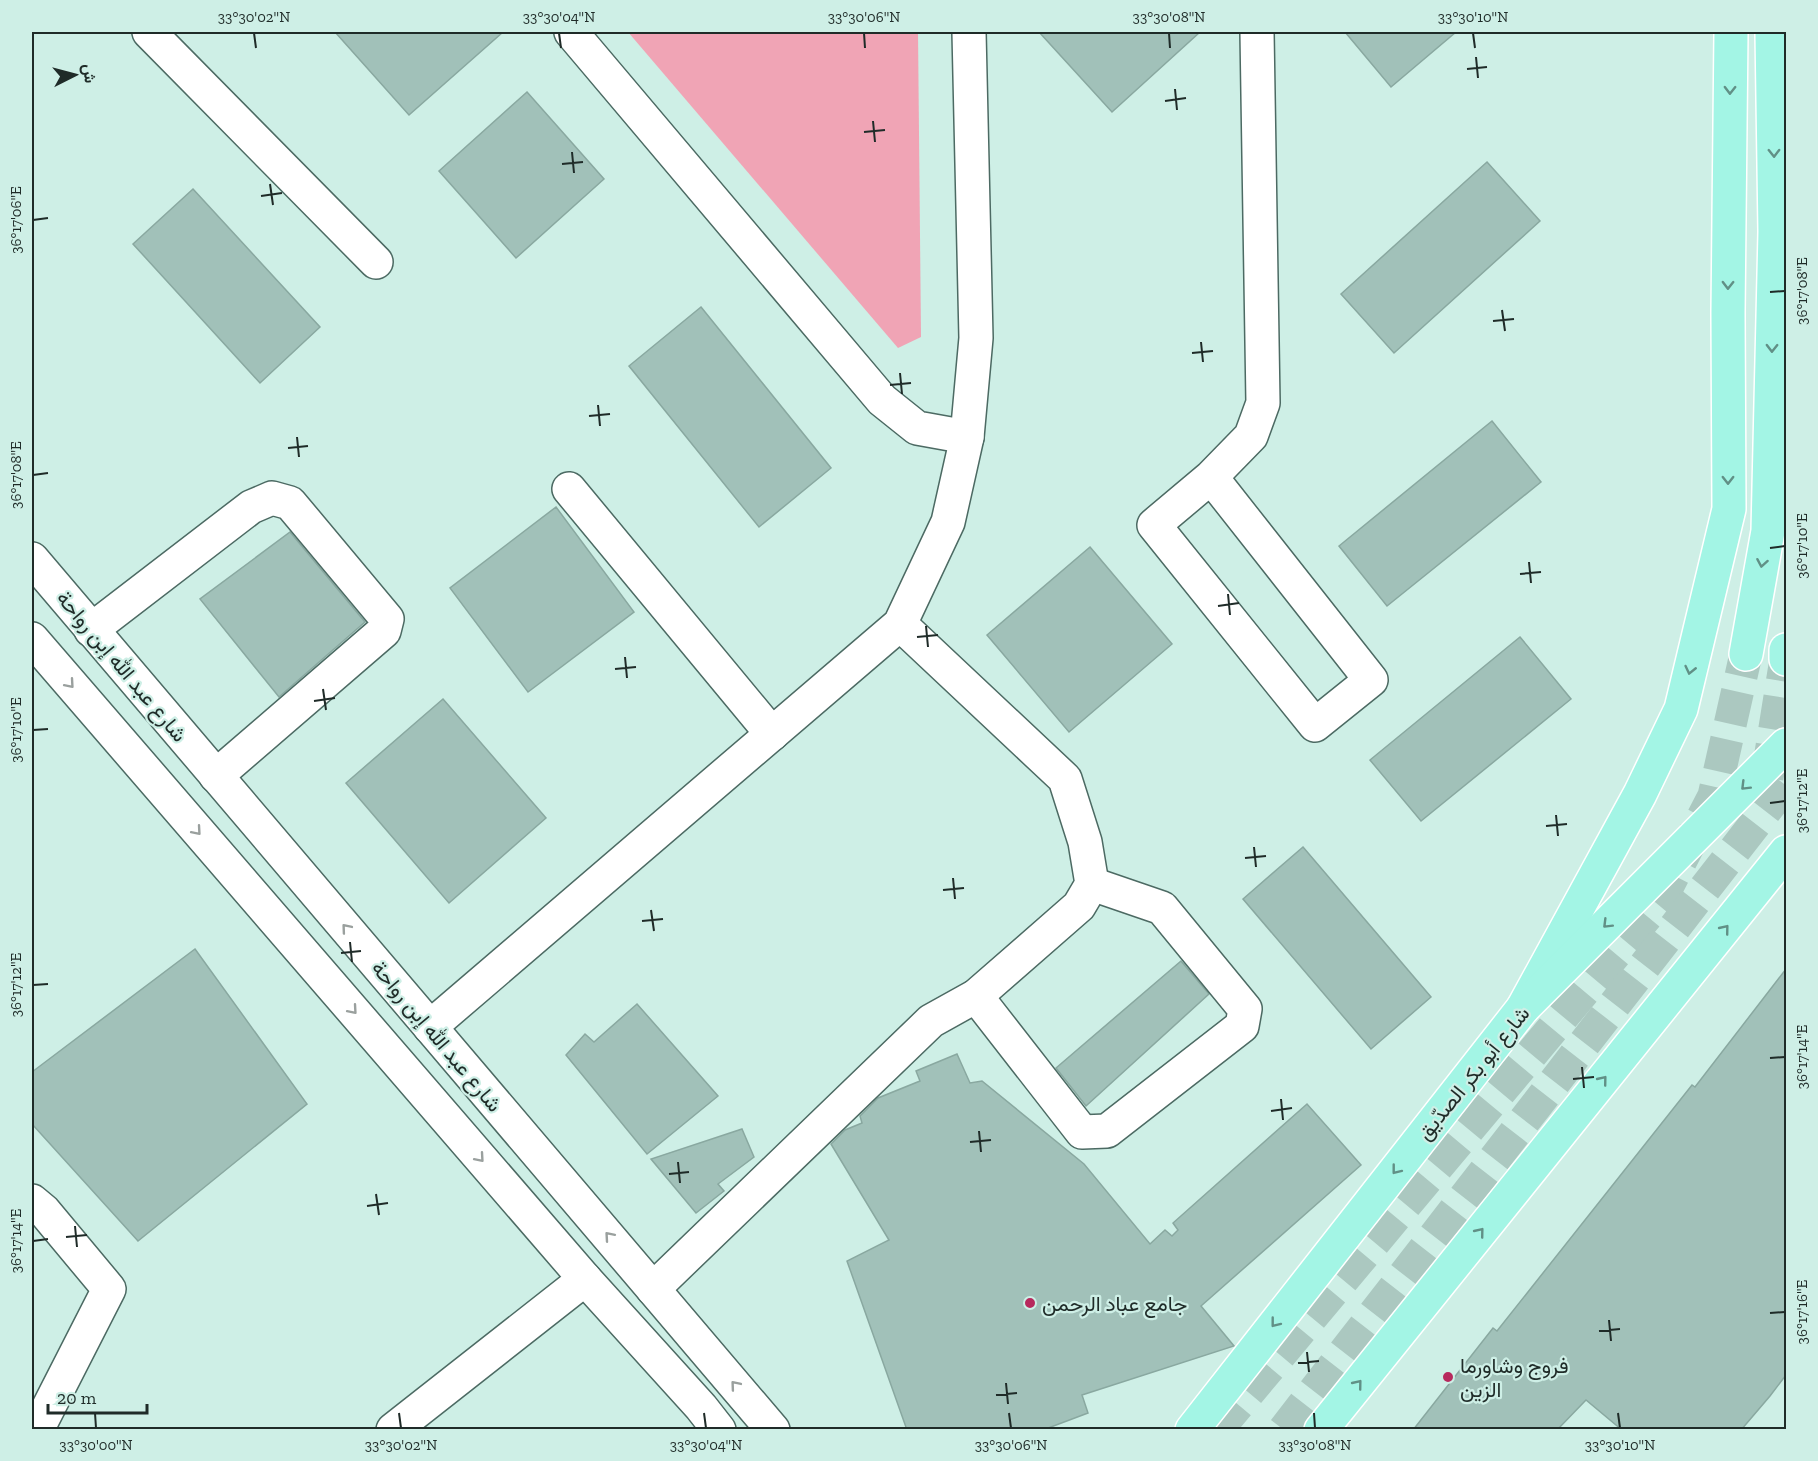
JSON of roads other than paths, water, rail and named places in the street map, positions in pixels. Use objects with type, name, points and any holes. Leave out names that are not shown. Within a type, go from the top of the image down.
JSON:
[{"type":"main road","points":[[1523,1008],[1640,794],[1681,709],[1729,509],[1728,313],[1731,32]]},
{"type":"main road","points":[[1746,654],[1768,531],[1775,232],[1772,32]]},
{"type":"main road","name":"شارع أبو بكر الصدّيق","points":[[1192,1430],[1523,1008],[1786,745]]},
{"type":"main road","points":[[1321,1430],[1786,852]]},
{"type":"street","points":[[571,32],[882,400],[917,428],[967,437]]},
{"type":"street","points":[[430,1027],[900,624],[948,522],[967,437],[976,338],[969,32]]},
{"type":"street","points":[[1211,477],[1371,680],[1315,725],[1154,525],[1211,477],[1251,436],[1263,403],[1257,32]]},
{"type":"street","points":[[166,37],[376,262]]},
{"type":"street","points":[[569,489],[772,734]]},
{"type":"street","points":[[91,630],[251,507],[272,498],[290,503],[387,619],[384,631],[216,776]]},
{"type":"street","name":"شارع عبد الله إبن رواحة","points":[[32,559],[773,1430]]},
{"type":"street","points":[[653,1288],[931,1021],[976,996],[1079,906],[1092,884],[1084,842],[1065,779],[900,624]]},
{"type":"street","points":[[32,639],[585,1279],[701,1407],[719,1430]]},
{"type":"street","points":[[976,996],[1082,1132],[1107,1131],[1242,1026],[1245,1009],[1162,908],[1092,884]]},
{"type":"street","points":[[32,1201],[44,1211],[109,1289],[37,1430]]},
{"type":"street","points":[[393,1430],[585,1279]]},
{"type":"tunnel","points":[[1217,1430],[1661,899],[1714,796],[1746,654]]},
{"type":"tunnel","points":[[1767,778],[1786,659]]},
{"type":"tunnel","points":[[1284,1430],[1786,784]]},
{"type":"place","name":"جامع عباد الرحمن","points":[[1030,1303]]},
{"type":"place","name":"فروج وشاورما الزين","points":[[1448,1377]]}]
